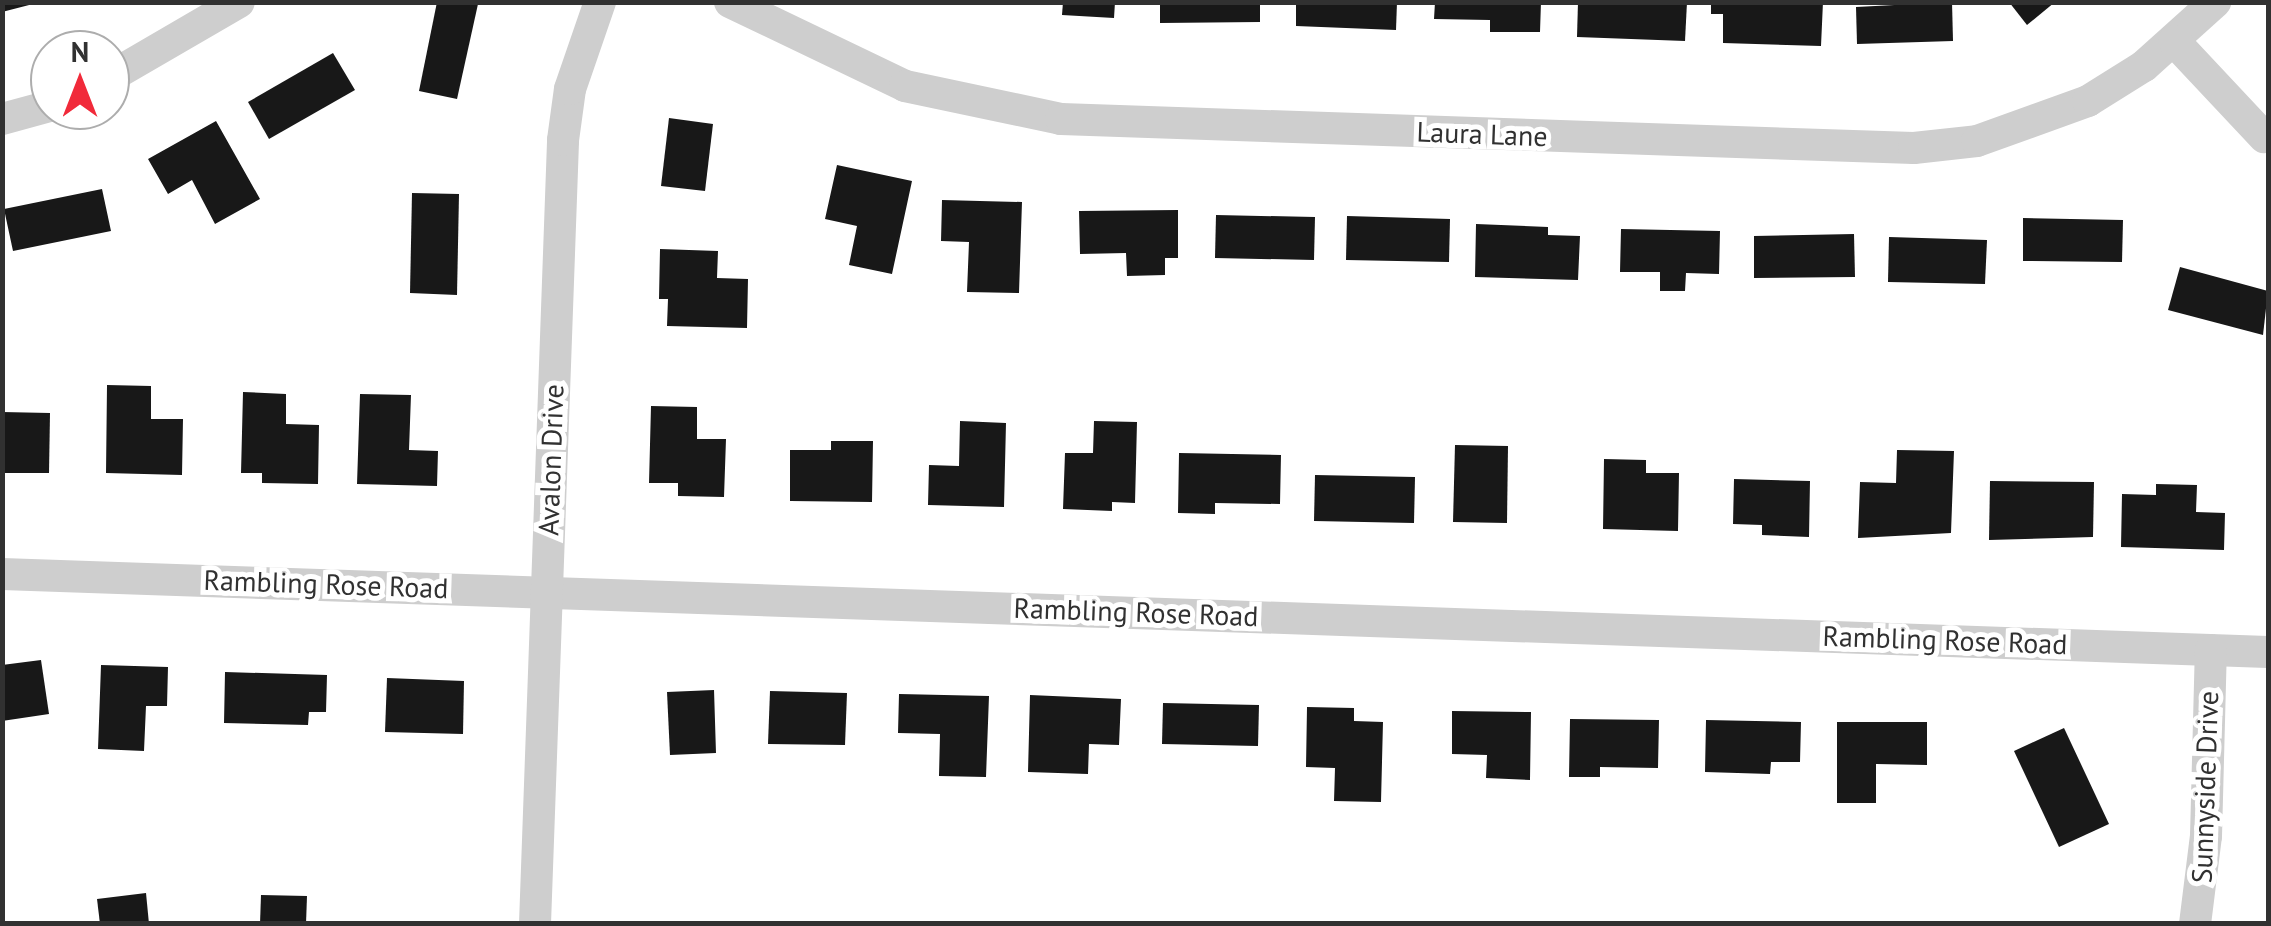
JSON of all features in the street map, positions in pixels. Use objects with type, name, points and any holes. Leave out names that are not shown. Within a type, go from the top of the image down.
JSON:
[{"type":"street","points":[[130,65],[239,2]]},
{"type":"street","name":"Avalon Drive","points":[[535,924],[562,140],[570,89],[600,2]]},
{"type":"street","name":"Laura Lane","points":[[730,2],[905,86],[1061,119],[1914,148],[1977,141],[2088,101],[2174,41],[2215,2]]},
{"type":"street","points":[[2174,41],[2264,138]]},
{"type":"street","points":[[2,119],[30,111]]},
{"type":"street","name":"Rambling Rose Road","points":[[2,574],[2268,652]]},
{"type":"street","name":"Sunnyside Drive","points":[[2195,924],[2206,836],[2211,650]]},
{"type":"building","points":[[2,2],[33,2],[33,4],[2,12]]},
{"type":"building","points":[[437,2],[478,4],[457,99],[419,91]]},
{"type":"building","points":[[1063,2],[1115,2],[1114,18],[1062,15]]},
{"type":"building","points":[[1160,2],[1260,2],[1260,22],[1160,23]]},
{"type":"building","points":[[1296,2],[1397,2],[1396,30],[1296,26]]},
{"type":"building","points":[[1435,2],[1541,2],[1540,32],[1490,32],[1490,20],[1434,19]]},
{"type":"building","points":[[1578,2],[1687,2],[1685,41],[1577,37]]},
{"type":"building","points":[[1711,2],[1823,2],[1821,46],[1723,43],[1723,14],[1711,14]]},
{"type":"building","points":[[1952,2],[1953,41],[1857,44],[1856,7]]},
{"type":"building","points":[[2009,2],[2055,2],[2027,25]]},
{"type":"building","points":[[333,53],[355,90],[269,139],[248,102]]},
{"type":"building","points":[[669,118],[713,124],[705,191],[661,186]]},
{"type":"building","points":[[216,121],[260,199],[215,224],[192,180],[168,194],[148,159]]},
{"type":"building","points":[[837,165],[912,181],[892,274],[849,265],[857,226],[825,219]]},
{"type":"building","points":[[102,189],[111,231],[13,251],[4,209]]},
{"type":"building","points":[[412,193],[459,194],[457,295],[410,293]]},
{"type":"building","points":[[942,200],[1022,202],[1019,293],[967,292],[969,242],[941,241]]},
{"type":"building","points":[[1178,210],[1178,258],[1165,258],[1165,275],[1127,276],[1126,253],[1080,254],[1079,211]]},
{"type":"building","points":[[1216,215],[1315,217],[1314,260],[1215,258]]},
{"type":"building","points":[[1347,216],[1450,219],[1449,262],[1346,260]]},
{"type":"building","points":[[2023,218],[2123,220],[2122,262],[2023,261]]},
{"type":"building","points":[[1476,224],[1548,227],[1548,235],[1580,236],[1578,280],[1475,277]]},
{"type":"building","points":[[1621,229],[1720,231],[1719,274],[1686,273],[1685,291],[1660,291],[1660,272],[1620,272]]},
{"type":"building","points":[[1854,234],[1855,277],[1754,278],[1754,236]]},
{"type":"building","points":[[1889,237],[1987,240],[1985,284],[1888,282]]},
{"type":"building","points":[[660,249],[718,251],[717,278],[748,279],[747,328],[667,326],[668,299],[659,299]]},
{"type":"building","points":[[2180,267],[2268,291],[2263,335],[2168,310]]},
{"type":"building","points":[[107,385],[151,386],[151,419],[183,419],[182,475],[106,473]]},
{"type":"building","points":[[243,392],[286,394],[286,424],[319,425],[318,484],[262,483],[262,473],[241,473]]},
{"type":"building","points":[[360,394],[411,395],[409,450],[438,451],[437,486],[357,484]]},
{"type":"building","points":[[651,406],[697,407],[697,439],[726,439],[724,497],[678,496],[678,483],[649,483]]},
{"type":"building","points":[[2,412],[50,413],[49,473],[2,473]]},
{"type":"building","points":[[960,421],[1006,423],[1004,507],[928,505],[929,465],[959,466]]},
{"type":"building","points":[[1094,421],[1137,422],[1135,503],[1112,502],[1112,511],[1063,509],[1065,453],[1093,453]]},
{"type":"building","points":[[831,441],[873,441],[872,502],[790,501],[790,450],[831,450]]},
{"type":"building","points":[[1455,445],[1508,446],[1507,523],[1453,522]]},
{"type":"building","points":[[1897,450],[1954,451],[1951,533],[1858,538],[1860,482],[1896,483]]},
{"type":"building","points":[[1179,453],[1281,455],[1280,504],[1215,503],[1215,514],[1178,513]]},
{"type":"building","points":[[1604,459],[1646,460],[1646,473],[1679,473],[1678,531],[1603,529]]},
{"type":"building","points":[[1315,475],[1415,477],[1414,523],[1314,521]]},
{"type":"building","points":[[1734,479],[1810,481],[1809,537],[1762,535],[1762,525],[1733,524]]},
{"type":"building","points":[[1990,481],[2094,482],[2093,537],[1989,540]]},
{"type":"building","points":[[2156,484],[2197,485],[2196,512],[2225,513],[2224,550],[2121,547],[2122,494],[2156,495]]},
{"type":"building","points":[[41,660],[49,714],[2,721],[2,665]]},
{"type":"building","points":[[101,665],[168,667],[167,706],[146,706],[144,751],[98,749]]},
{"type":"building","points":[[225,672],[327,675],[326,712],[309,712],[308,725],[224,723]]},
{"type":"building","points":[[387,678],[464,681],[463,734],[385,732]]},
{"type":"building","points":[[714,690],[716,753],[670,755],[667,692]]},
{"type":"building","points":[[770,691],[847,693],[845,745],[768,744]]},
{"type":"building","points":[[899,694],[989,696],[986,777],[939,776],[940,734],[898,733]]},
{"type":"building","points":[[1030,695],[1121,699],[1119,745],[1089,744],[1088,774],[1028,772]]},
{"type":"building","points":[[1163,703],[1259,705],[1258,746],[1162,744]]},
{"type":"building","points":[[1307,707],[1354,708],[1354,721],[1383,722],[1381,802],[1334,801],[1335,768],[1306,767]]},
{"type":"building","points":[[1452,711],[1531,712],[1530,780],[1486,778],[1487,755],[1452,754]]},
{"type":"building","points":[[1570,719],[1659,720],[1658,768],[1600,767],[1600,777],[1569,777]]},
{"type":"building","points":[[1706,720],[1801,722],[1800,762],[1771,762],[1770,774],[1705,772]]},
{"type":"building","points":[[1837,722],[1927,722],[1927,765],[1876,764],[1876,803],[1837,803]]},
{"type":"building","points":[[2064,728],[2109,824],[2059,847],[2014,751]]},
{"type":"building","points":[[146,893],[149,924],[100,924],[97,899]]},
{"type":"building","points":[[261,895],[307,896],[306,924],[260,924]]}]
